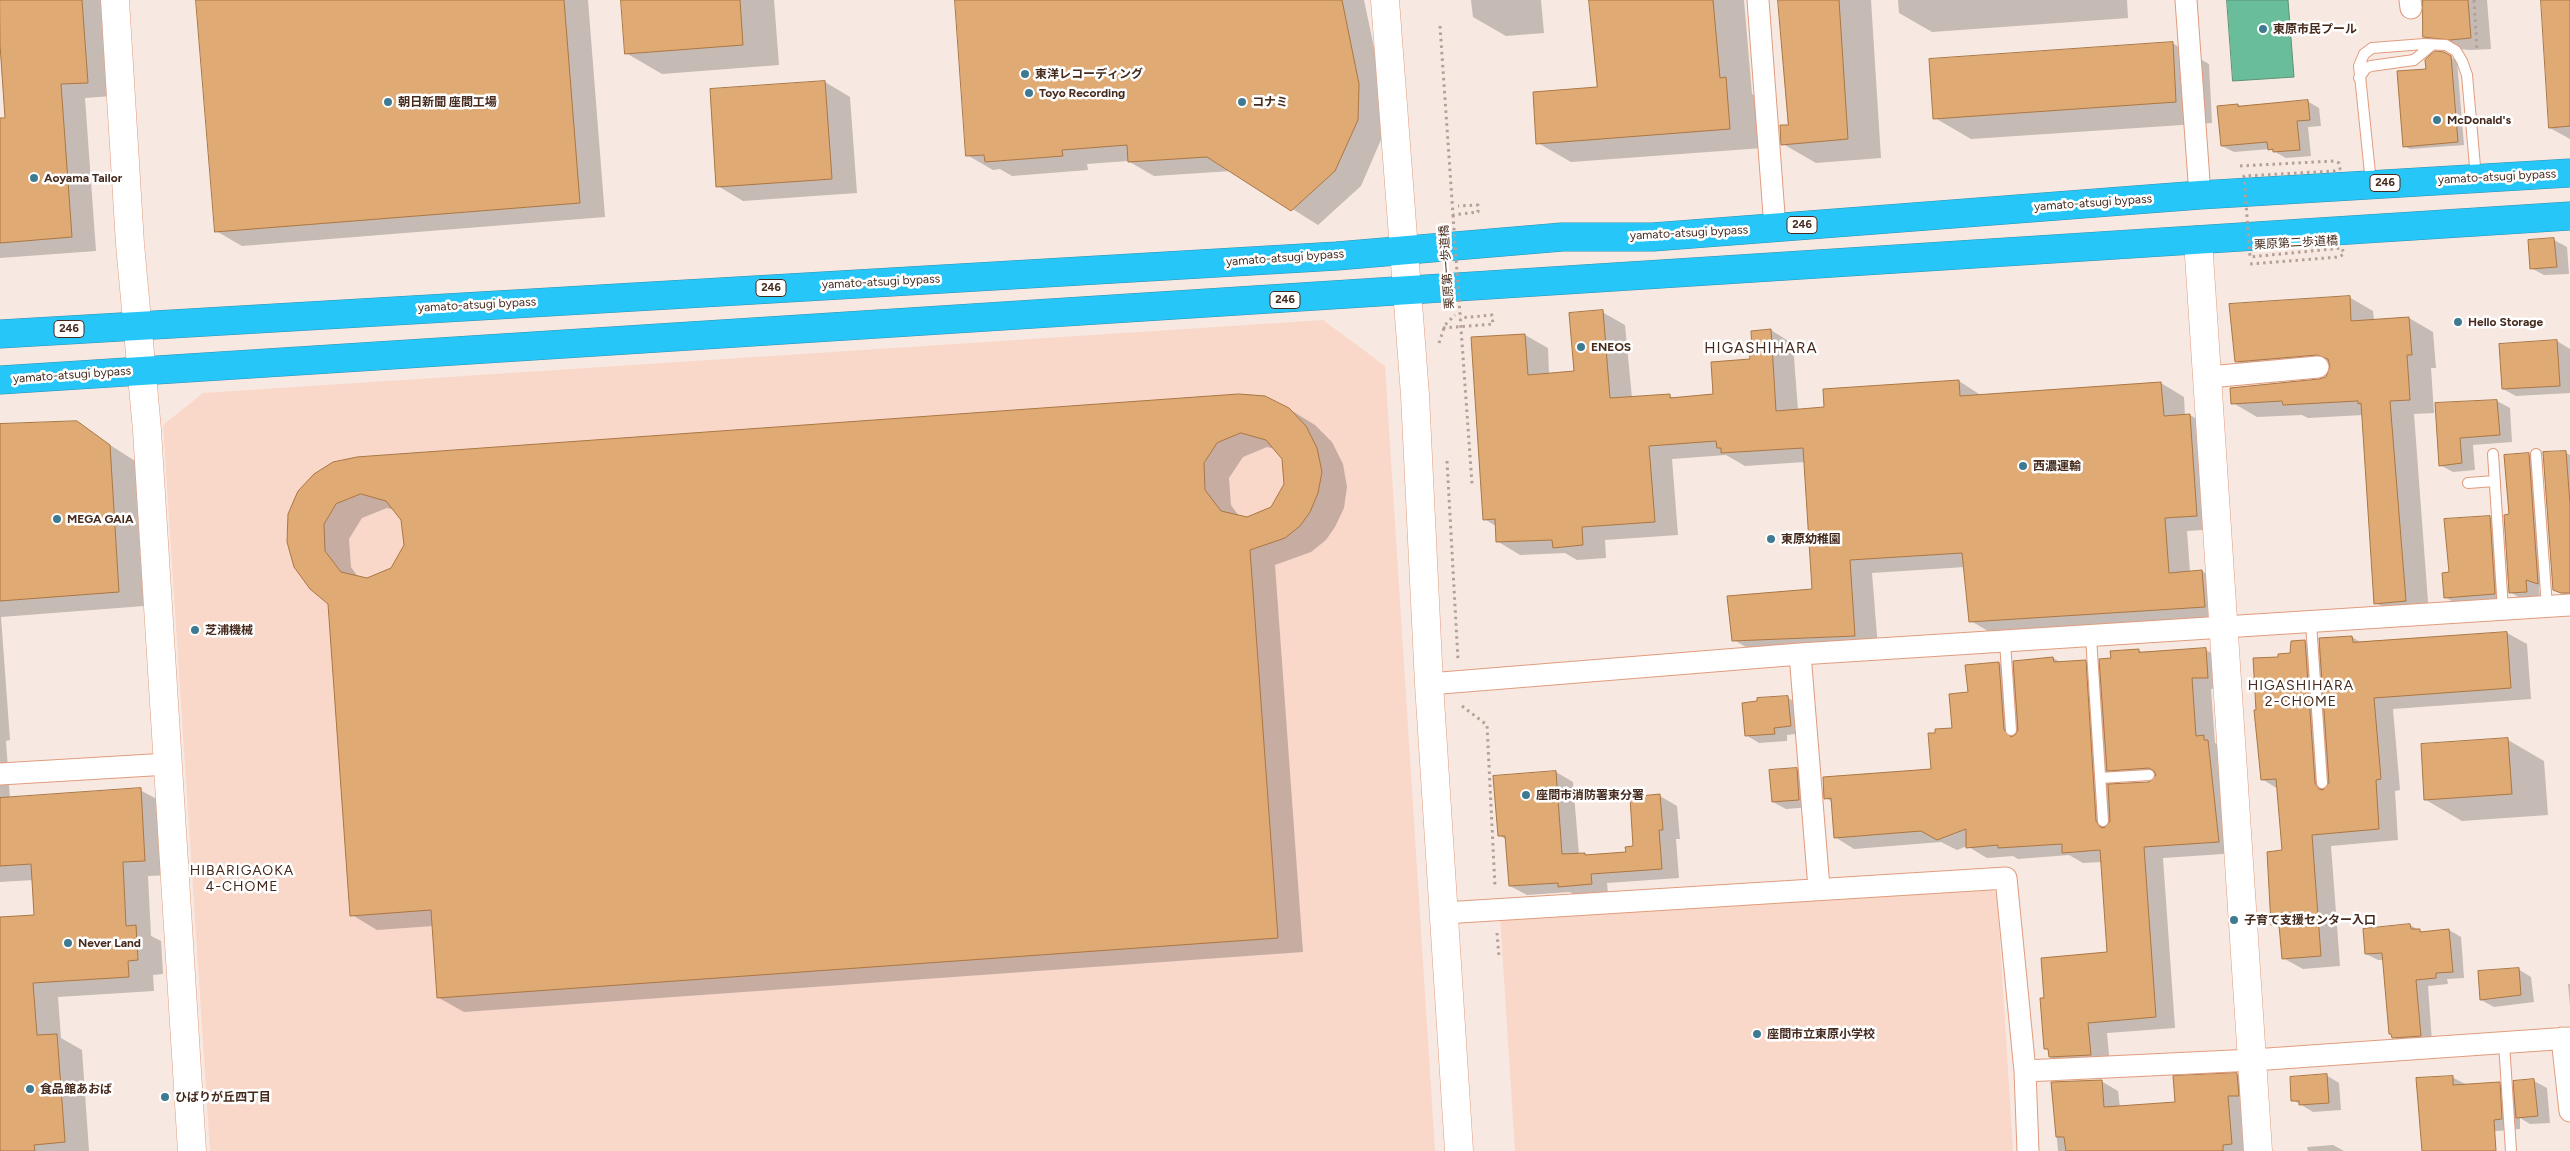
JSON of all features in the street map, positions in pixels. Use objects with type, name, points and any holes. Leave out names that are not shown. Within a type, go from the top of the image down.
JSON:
[{"type":"highway","name":"yamato-atsugi bypass","points":[[0,334],[1404,250],[1562,237],[1653,236],[2200,195],[2570,173]]},
{"type":"highway","name":"yamato-atsugi bypass","points":[[0,380],[1407,292],[2570,216]]},
{"type":"street","points":[[115,0],[142,371],[192,1151]]},
{"type":"street","points":[[1385,0],[1415,395],[1429,684],[1459,1151]]},
{"type":"street","points":[[1758,0],[1775,228]]},
{"type":"street","points":[[2186,0],[2200,195]]},
{"type":"street","points":[[2198,240],[2258,1151]]},
{"type":"street","points":[[2208,377],[2318,367]]},
{"type":"street","points":[[1429,684],[1800,654],[2570,606]]},
{"type":"street","points":[[1800,654],[1819,888]]},
{"type":"street","points":[[0,774],[168,764]]},
{"type":"street","points":[[1444,913],[1819,888],[2006,878],[2025,1071],[2028,1151]]},
{"type":"street","points":[[2025,1071],[2253,1060],[2566,1038],[2570,1111]]},
{"type":"lane","points":[[2371,184],[2360,78],[2361,60],[2372,48],[2424,44],[2446,45],[2452,48],[2466,68],[2476,178]]},
{"type":"lane","points":[[2360,78],[2366,68],[2414,60],[2432,45]]},
{"type":"lane","points":[[2493,454],[2503,610]]},
{"type":"lane","points":[[2536,454],[2547,607]]},
{"type":"lane","points":[[2468,483],[2494,481]]},
{"type":"lane","points":[[2311,623],[2322,783]]},
{"type":"lane","points":[[2091,637],[2103,821]]},
{"type":"lane","points":[[2005,642],[2011,730]]},
{"type":"lane","points":[[2100,778],[2149,774]]},
{"type":"lane","points":[[2504,1042],[2511,1151]]},
{"type":"path","name":"栗原第一歩道橋","points":[[1440,26],[1472,484]]},
{"type":"path","name":"栗原第二歩道橋","points":[[2240,166],[2334,161],[2339,163],[2340,169],[2334,171],[2244,176],[2250,257],[2342,248],[2344,254],[2249,264]]},
{"type":"path","points":[[1452,214],[1478,212],[1478,205],[1458,206]]},
{"type":"path","points":[[1439,344],[1443,328],[1456,314],[1463,311]]},
{"type":"path","points":[[1443,328],[1493,324],[1492,315],[1460,318]]},
{"type":"path","points":[[1446,451],[1458,670]]},
{"type":"path","points":[[1460,704],[1487,725],[1496,909]]},
{"type":"shaded area","points":[[2227,0],[2288,0],[2294,77],[2233,81]]},
{"type":"shaded area","points":[[1323,320],[1385,366],[1435,1151],[210,1151],[163,425],[203,393]]},
{"type":"shaded area","name":"座間市立東原小学校","points":[[1988,886],[1997,894],[2013,1151],[1515,1151],[1500,917]]},
{"type":"building","points":[[0,0],[82,0],[88,83],[61,84],[72,237],[0,243],[0,118],[5,118],[0,45]]},
{"type":"building","name":"朝日新聞 座間工場","points":[[196,0],[564,0],[580,203],[215,232]]},
{"type":"building","points":[[621,0],[740,0],[743,45],[625,54]]},
{"type":"building","name":"コナミ","points":[[955,0],[1342,0],[1359,84],[1358,120],[1335,171],[1291,211],[1207,157],[1128,162],[1127,145],[1062,150],[1063,156],[985,162],[984,155],[966,156]]},
{"type":"building","points":[[1589,0],[1713,0],[1720,78],[1726,77],[1730,129],[1536,144],[1533,92],[1597,87]]},
{"type":"building","points":[[1778,0],[1839,0],[1848,139],[1781,145],[1780,125],[1788,125]]},
{"type":"building","points":[[2423,0],[2468,0],[2471,38],[2450,40],[2423,37]]},
{"type":"building","points":[[2541,0],[2570,0],[2570,126],[2549,128]]},
{"type":"building","points":[[2173,42],[2176,102],[1933,119],[1929,59]]},
{"type":"building","points":[[2435,51],[2444,52],[2451,56],[2458,142],[2403,147],[2397,71],[2426,69],[2425,60]]},
{"type":"building","points":[[825,81],[832,179],[716,187],[710,89]]},
{"type":"building","points":[[2308,100],[2310,120],[2297,121],[2300,150],[2273,152],[2273,149],[2268,150],[2267,142],[2221,146],[2217,106]]},
{"type":"building","points":[[2554,238],[2557,267],[2530,269],[2528,240]]},
{"type":"building","points":[[2350,296],[2351,321],[2409,317],[2412,355],[2407,355],[2410,400],[2390,401],[2406,601],[2374,604],[2361,403],[2358,404],[2358,401],[2283,405],[2282,401],[2231,404],[2230,388],[2319,379],[2326,377],[2330,366],[2328,359],[2317,355],[2235,362],[2229,304]]},
{"type":"building","points":[[1603,310],[1610,398],[1670,394],[1670,398],[1713,394],[1711,362],[1750,359],[1749,349],[1752,348],[1751,331],[1771,329],[1776,411],[1824,407],[1823,389],[1959,380],[1960,396],[2161,382],[2164,416],[2190,414],[2197,516],[2165,518],[2169,573],[2202,570],[2205,607],[1969,622],[1962,553],[1850,560],[1855,636],[1732,641],[1727,596],[1812,589],[1803,448],[1721,453],[1721,448],[1717,448],[1716,441],[1649,446],[1655,522],[1582,527],[1583,545],[1553,548],[1552,540],[1496,542],[1495,519],[1483,520],[1471,337],[1525,334],[1528,375],[1574,371],[1569,313]]},
{"type":"building","points":[[2557,340],[2560,386],[2502,389],[2499,344]]},
{"type":"building","points":[[1239,394],[1265,396],[1289,408],[1306,426],[1317,448],[1322,472],[1318,493],[1310,512],[1300,526],[1285,538],[1250,550],[1278,938],[437,998],[431,910],[350,916],[328,604],[310,589],[294,567],[287,542],[288,514],[298,491],[314,474],[333,462],[357,457]],"holes":[[[1241,433],[1266,440],[1282,459],[1284,484],[1271,507],[1247,517],[1221,511],[1205,490],[1204,463],[1217,443]],[[361,494],[386,501],[401,520],[404,545],[391,568],[367,578],[341,572],[325,551],[324,524],[336,504]]]},
{"type":"building","points":[[2497,400],[2500,435],[2460,438],[2462,463],[2439,466],[2435,403]]},
{"type":"building","name":"MEGA GAIA","points":[[77,421],[110,445],[119,592],[0,601],[0,424]]},
{"type":"building","points":[[2566,451],[2570,504],[2570,593],[2561,593],[2553,590],[2543,452]]},
{"type":"building","points":[[2529,453],[2538,584],[2526,580],[2527,592],[2509,593],[2504,515],[2509,514],[2504,455]]},
{"type":"building","points":[[2490,516],[2495,594],[2444,598],[2442,573],[2449,572],[2444,519]]},
{"type":"building","points":[[2507,632],[2511,688],[2374,698],[2381,779],[2376,780],[2379,829],[2312,835],[2321,956],[2282,959],[2279,925],[2271,925],[2267,852],[2282,850],[2276,779],[2261,780],[2254,710],[2256,710],[2253,658],[2278,657],[2278,654],[2290,653],[2291,641],[2305,640],[2315,783],[2319,789],[2323,790],[2329,783],[2319,638],[2352,636],[2353,642]]},
{"type":"building","points":[[2206,648],[2208,678],[2192,678],[2196,736],[2204,735],[2204,740],[2208,740],[2219,842],[2144,847],[2156,1017],[2088,1023],[2091,1055],[2049,1057],[2048,1049],[2044,1049],[2040,998],[2044,998],[2041,958],[2107,952],[2100,850],[2062,853],[2062,844],[1998,848],[1998,845],[1966,848],[1966,829],[1937,840],[1921,831],[1834,838],[1831,798],[1824,799],[1823,777],[1931,769],[1928,733],[1935,733],[1935,729],[1952,728],[1949,694],[1968,692],[1965,665],[1999,662],[2004,730],[2011,737],[2018,730],[2013,661],[2053,657],[2054,662],[2086,660],[2096,821],[2100,827],[2104,828],[2110,821],[2108,784],[2149,782],[2156,775],[2149,768],[2107,771],[2099,659],[2111,658],[2110,651],[2139,649],[2139,652]]},
{"type":"building","points":[[1788,696],[1791,726],[1774,728],[1775,734],[1745,736],[1742,703],[1757,701],[1757,698]]},
{"type":"building","points":[[2508,738],[2512,794],[2424,800],[2421,744]]},
{"type":"building","points":[[1797,768],[1799,800],[1772,802],[1769,770]]},
{"type":"building","points":[[1556,771],[1562,854],[1585,853],[1585,855],[1626,852],[1625,847],[1633,846],[1630,797],[1660,794],[1663,830],[1659,830],[1662,869],[1591,874],[1592,884],[1558,887],[1558,883],[1509,886],[1505,836],[1498,836],[1493,776]]},
{"type":"building","points":[[141,788],[145,861],[123,862],[126,926],[136,925],[138,960],[128,961],[129,977],[33,983],[37,1035],[57,1034],[65,1142],[34,1145],[35,1151],[0,1151],[0,917],[34,915],[31,864],[0,866],[0,798]]},
{"type":"building","points":[[2410,924],[2411,929],[2420,929],[2420,932],[2449,929],[2453,972],[2436,973],[2436,978],[2416,980],[2421,1036],[2392,1038],[2391,1034],[2389,1034],[2382,953],[2365,954],[2363,929]]},
{"type":"building","points":[[2519,968],[2521,995],[2480,1000],[2478,971]]},
{"type":"building","points":[[2237,1073],[2239,1096],[2228,1096],[2232,1144],[2223,1145],[2223,1151],[2066,1151],[2064,1137],[2056,1137],[2051,1082],[2102,1080],[2104,1107],[2175,1102],[2173,1076]]},
{"type":"building","points":[[2327,1074],[2329,1103],[2299,1105],[2299,1101],[2291,1101],[2290,1077]]},
{"type":"building","points":[[2453,1076],[2453,1085],[2500,1082],[2502,1119],[2494,1120],[2496,1151],[2422,1151],[2416,1078]]},
{"type":"building","points":[[2534,1079],[2538,1116],[2516,1118],[2513,1081]]},
{"type":"place","name":"東原市民プール","points":[[2263,29]]},
{"type":"place","name":"東洋レコーディング","points":[[1025,74]]},
{"type":"place","name":"Toyo Recording","points":[[1029,93]]},
{"type":"place","name":"朝日新聞 座間工場","points":[[388,102]]},
{"type":"place","name":"コナミ","points":[[1242,102]]},
{"type":"place","name":"McDonald's","points":[[2437,120]]},
{"type":"place","name":"Aoyama Tailor","points":[[34,178]]},
{"type":"place","name":"Hello Storage","points":[[2458,322]]},
{"type":"place","name":"ENEOS","points":[[1581,347]]},
{"type":"place","name":"西濃運輸","points":[[2023,466]]},
{"type":"place","name":"MEGA GAIA","points":[[57,519]]},
{"type":"place","name":"東原幼稚園","points":[[1771,539]]},
{"type":"place","name":"芝浦機械","points":[[195,630]]},
{"type":"place","name":"座間市消防署東分署","points":[[1526,795]]},
{"type":"place","name":"子育て支援センター入口","points":[[2234,920]]},
{"type":"place","name":"Never Land","points":[[68,943]]},
{"type":"place","name":"座間市立東原小学校","points":[[1757,1034]]},
{"type":"place","name":"食品館あおば","points":[[30,1089]]},
{"type":"place","name":"ひばりが丘四丁目","points":[[165,1097]]},
{"type":"district","name":"HIGASHIHARA","points":[[1761,349]]},
{"type":"district","name":"HIGASHIHARA 2-CHOME","points":[[2301,694]]},
{"type":"district","name":"HIBARIGAOKA 4-CHOME","points":[[242,880]]}]
